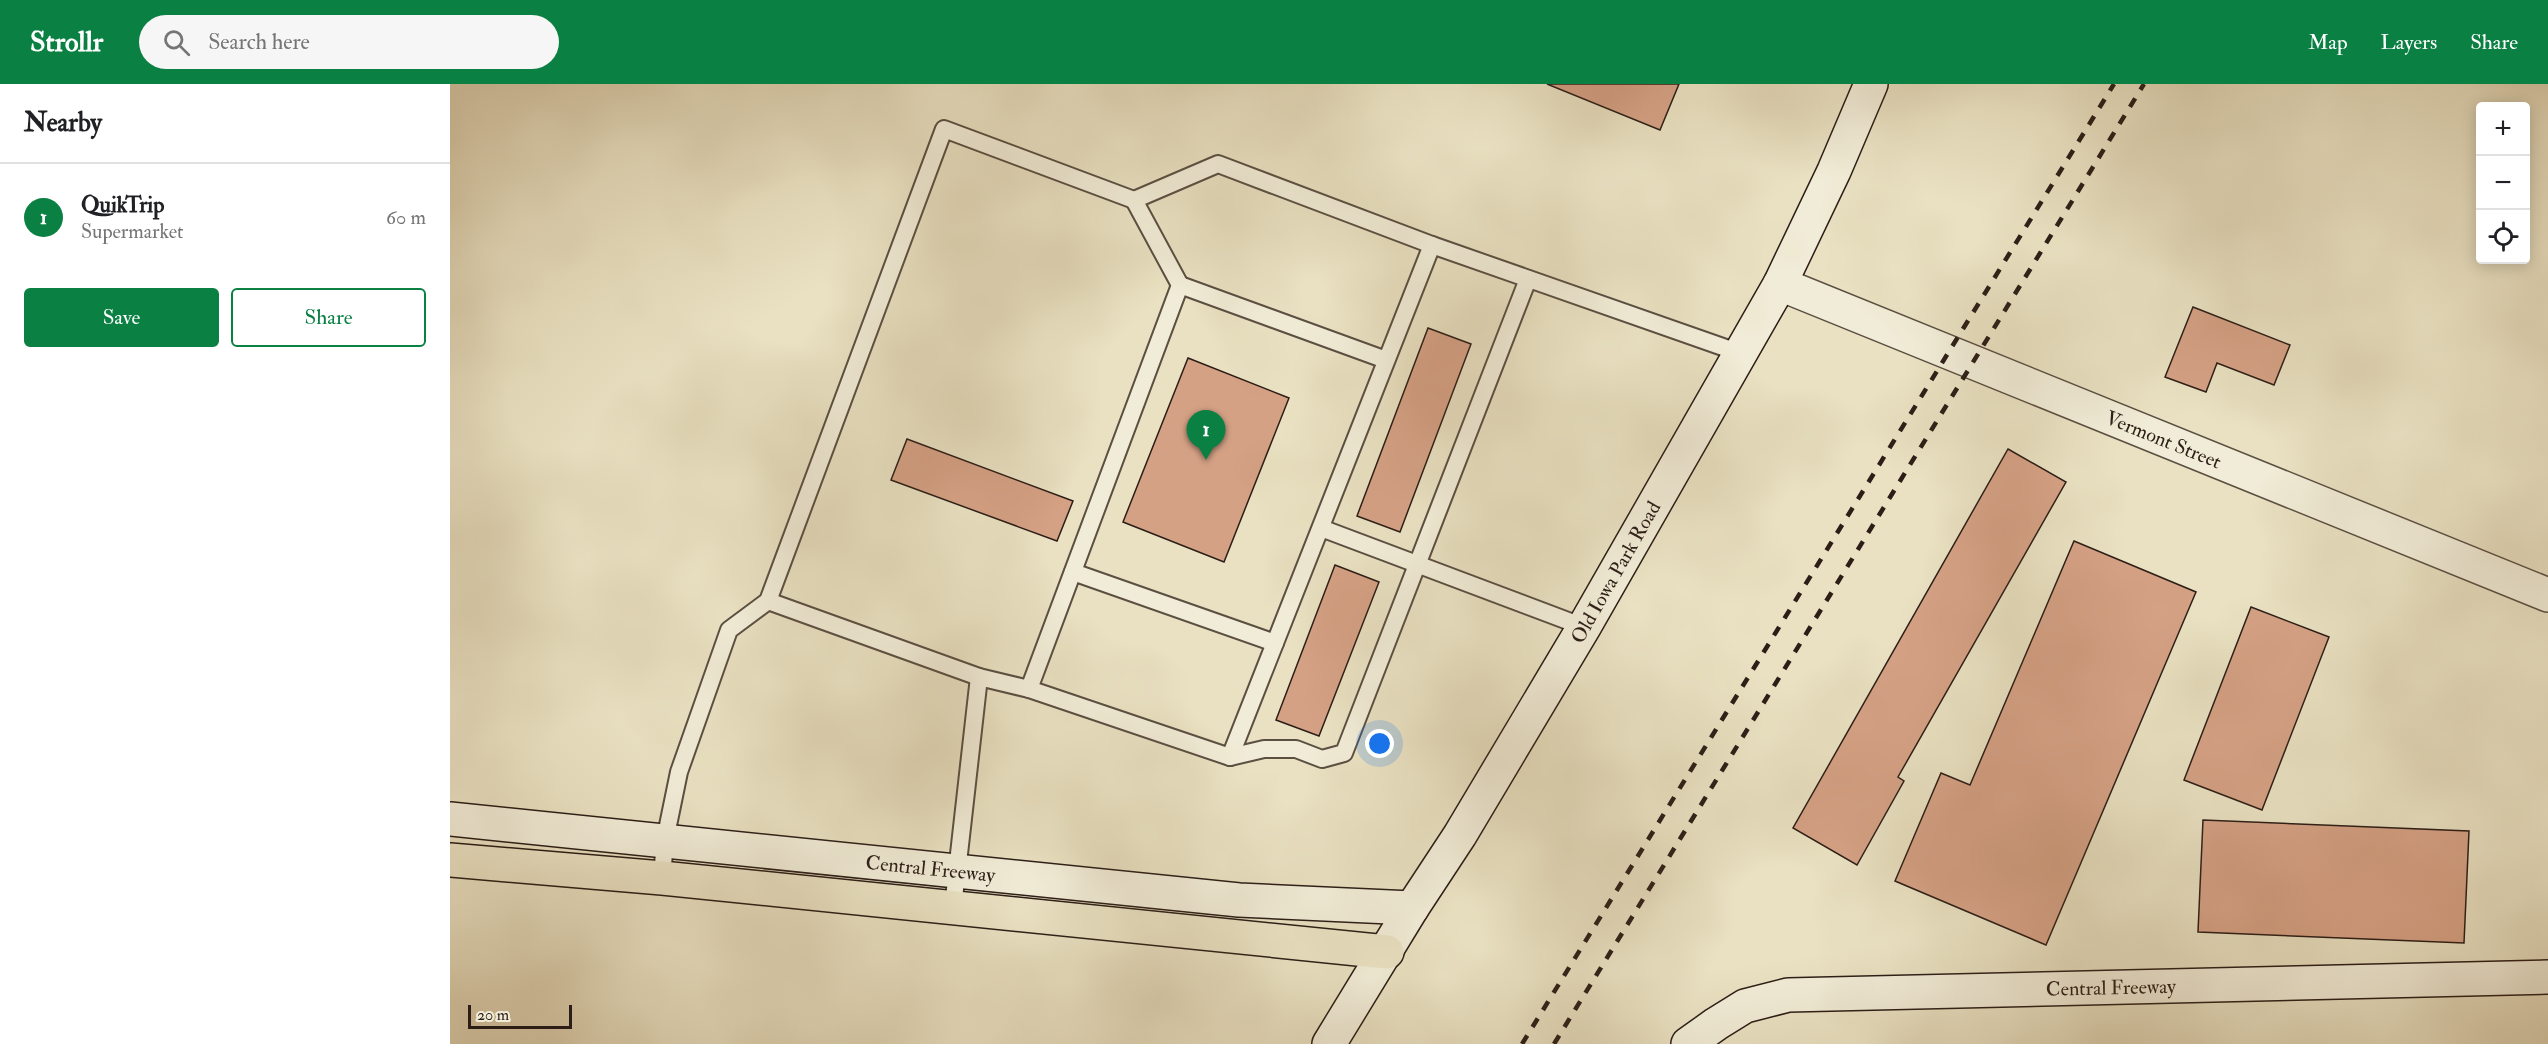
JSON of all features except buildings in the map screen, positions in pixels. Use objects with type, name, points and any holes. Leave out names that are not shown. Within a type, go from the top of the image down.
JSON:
[{"type":"highway","points":[[450,860],[662,878],[1387,952]]},
{"type":"main road","name":"Old Iowa Park Road","points":[[1329,1044],[1412,908],[1460,835],[1584,627],[1780,284],[1834,171],[1871,84]]},
{"type":"main road","name":"Vermont Street","points":[[1780,284],[2548,595]]},
{"type":"main road","name":"Central Freeway","points":[[450,819],[956,869],[1239,900],[1412,908]]},
{"type":"main road","name":"Central Freeway","points":[[1688,1044],[1745,1006],[1788,995],[2548,976]]},
{"type":"lane","points":[[662,878],[665,840],[679,772],[729,630],[768,601],[944,129],[1134,200],[1180,285],[1386,360]]},
{"type":"lane","points":[[1134,200],[1218,164],[1432,245],[1740,353]]},
{"type":"lane","points":[[1230,757],[1432,245]]},
{"type":"lane","points":[[768,601],[979,677],[1029,689],[1230,757],[1264,749],[1296,749],[1322,759],[1344,753],[1528,279]]},
{"type":"lane","points":[[1029,689],[1180,285]]},
{"type":"lane","points":[[1320,528],[1584,627]]},
{"type":"lane","points":[[1073,572],[1275,643]]},
{"type":"lane","points":[[953,907],[979,677]]},
{"type":"railway","points":[[1522,1044],[2114,84]]},
{"type":"railway","points":[[1554,1044],[2144,84]]},
{"type":"place","name":"QuikTrip","points":[[1206,460]]}]
